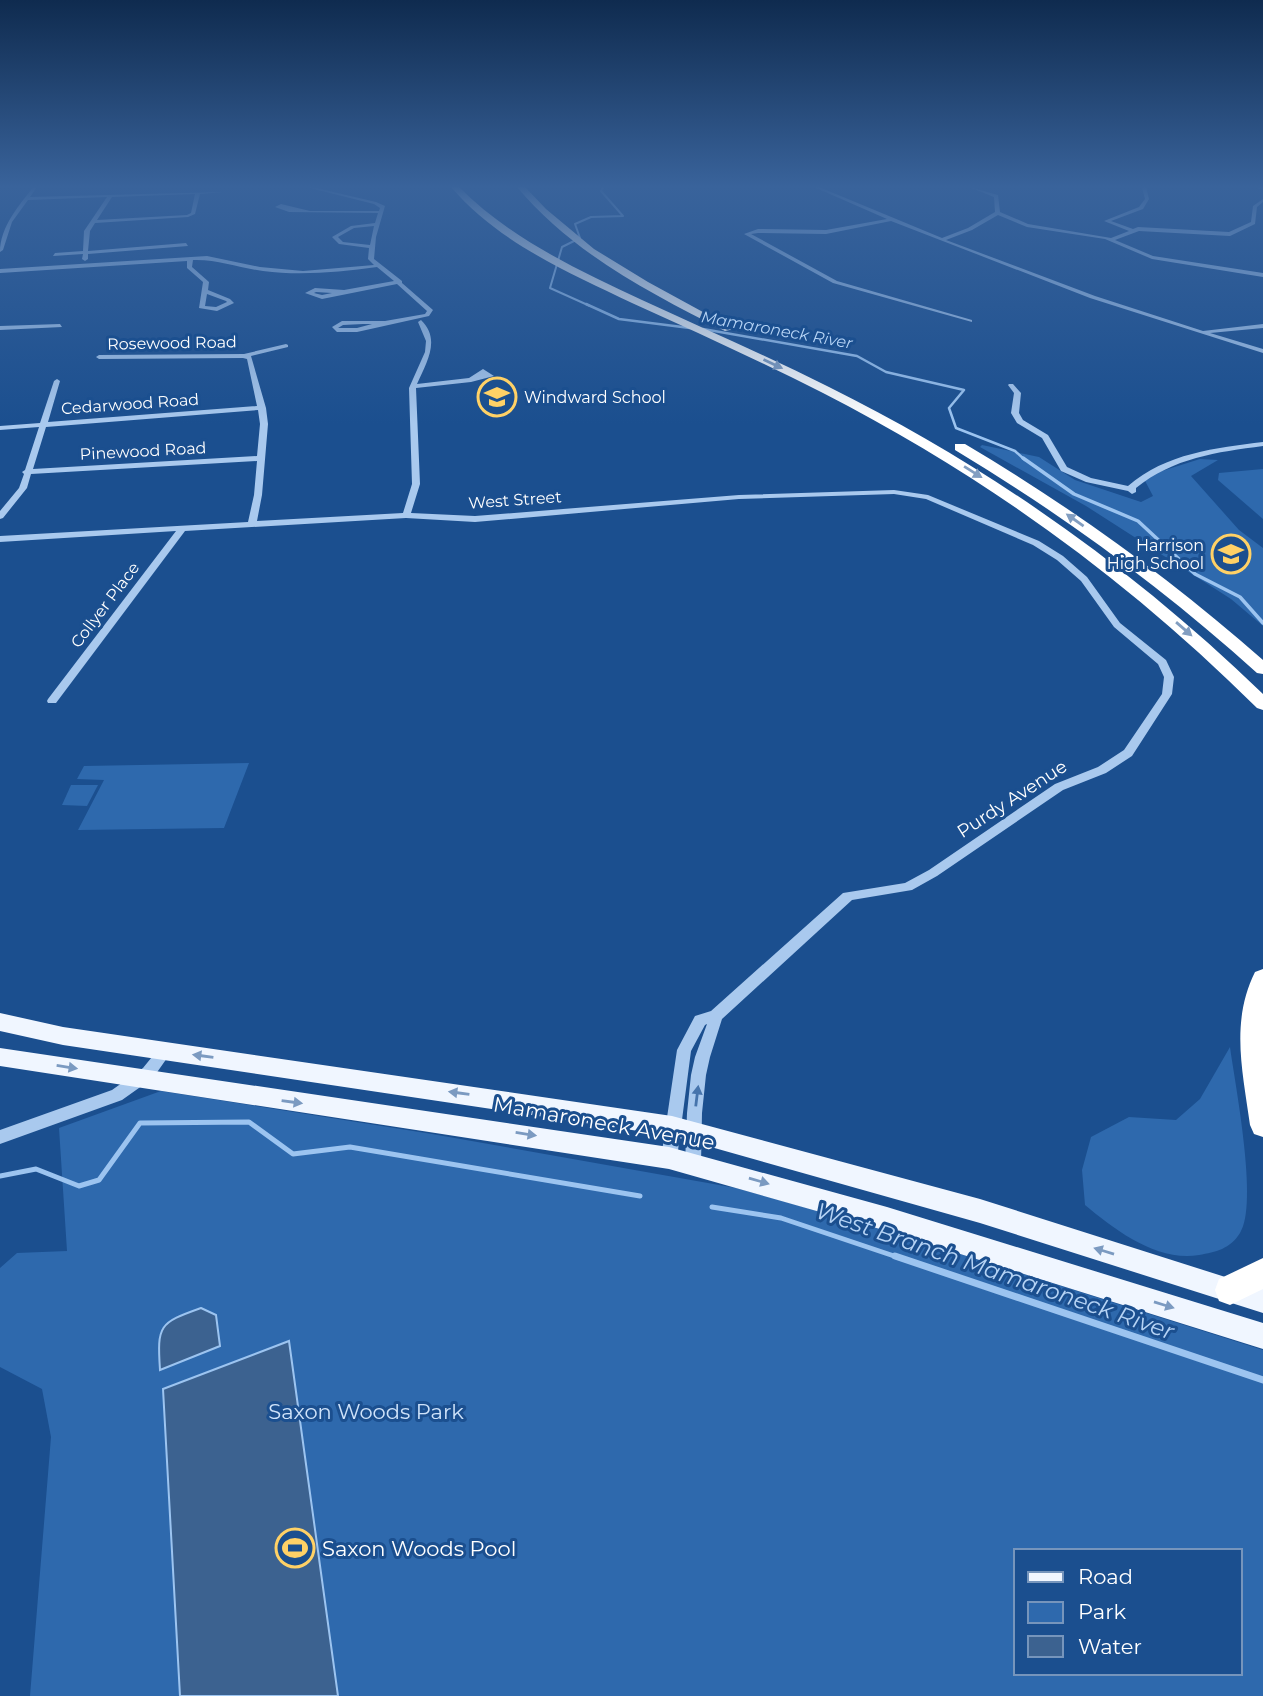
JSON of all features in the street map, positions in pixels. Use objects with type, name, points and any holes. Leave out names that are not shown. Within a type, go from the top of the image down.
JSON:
[{"type":"highway","points":[[564,266],[681,322],[750,339],[929,429],[1004,473],[1168,582],[1263,657]]},
{"type":"highway","points":[[613,266],[717,331],[964,466],[1084,548],[1206,648],[1263,704]]},
{"type":"highway","points":[[1120,551],[1263,668]]},
{"type":"highway","points":[[1206,648],[1263,718]]},
{"type":"highway","points":[[1263,979],[1255,995],[1252,1014],[1263,1125]]},
{"type":"highway","points":[[1230,1290],[1263,1273]]},
{"type":"main road","name":"Mamaroneck Avenue","points":[[0,1023],[165,1051],[683,1128],[980,1211],[1263,1301]]},
{"type":"main road","name":"Mamaroneck Avenue","points":[[0,1057],[681,1161],[887,1219],[1263,1336]]},
{"type":"street","points":[[0,271],[68,266]]},
{"type":"street","points":[[189,266],[206,282],[202,308],[217,309],[231,303],[205,291]]},
{"type":"street","points":[[249,266],[303,273],[374,266]]},
{"type":"street","points":[[376,266],[400,282],[431,311],[418,320],[351,322],[335,327],[337,330],[357,330],[385,323]]},
{"type":"street","points":[[806,266],[853,289],[970,321]]},
{"type":"street","points":[[1017,266],[1198,333],[1263,351]]},
{"type":"street","points":[[1208,266],[1263,275]]},
{"type":"street","points":[[344,292],[320,290],[308,293],[322,297],[400,282]]},
{"type":"street","points":[[406,515],[416,484],[410,406],[414,386],[428,352],[429,341],[418,320]]},
{"type":"street","points":[[0,328],[60,326]]},
{"type":"street","points":[[1198,333],[1263,326]]},
{"type":"street","name":"Rosewood Road","points":[[99,357],[244,356],[286,346]]},
{"type":"street","points":[[244,356],[250,358],[262,408],[262,458],[252,523]]},
{"type":"street","points":[[414,386],[471,380]]},
{"type":"street","points":[[0,516],[23,488],[57,381]]},
{"type":"street","points":[[1011,385],[1018,393],[1015,413],[1020,421],[1045,438],[1064,469],[1089,480],[1131,491],[1152,469],[1169,463],[1263,444]]},
{"type":"street","name":"Cedarwood Road","points":[[0,428],[262,408]]},
{"type":"street","name":"Pinewood Road","points":[[26,472],[262,458]]},
{"type":"street","name":"West Street","points":[[0,539],[406,515],[475,519],[739,497],[894,492],[928,497],[1023,537]]},
{"type":"street","name":"Collyer Place","points":[[52,701],[183,528]]},
{"type":"street","name":"Purdy Avenue","points":[[681,1161],[684,1050],[700,1020],[715,1016],[848,896],[908,887],[933,873],[1059,787],[1102,771],[1121,759],[1167,694],[1170,677],[1162,662],[1118,625],[1084,579],[1060,558],[1023,537]]},
{"type":"street","name":"Purdy Avenue","points":[[681,1161],[683,1128],[707,1040],[715,1028],[715,1016]]},
{"type":"street","points":[[0,1137],[117,1095],[141,1079],[165,1051]]},
{"type":"green space","points":[[982,445],[1039,457],[1075,480],[1141,502],[1153,496],[1143,477],[1200,459],[1218,460],[1191,476],[1239,530],[1263,548],[1263,626],[1231,599],[1086,506],[980,447]]},
{"type":"green space","points":[[1263,469],[1263,519],[1218,480],[1219,473]]},
{"type":"green space","points":[[249,763],[224,828],[78,830],[104,780],[77,779],[84,766]]},
{"type":"green space","points":[[71,785],[98,785],[87,806],[62,805]]},
{"type":"green space","points":[[1230,1047],[1247,1172],[1245,1218],[1240,1233],[1227,1246],[1199,1255],[1183,1256],[1152,1249],[1123,1234],[1085,1205],[1082,1170],[1091,1137],[1129,1117],[1176,1120],[1200,1099]]},
{"type":"green space","name":"Saxon Woods Park","points":[[161,1091],[432,1134],[736,1188],[872,1226],[1263,1350],[1263,1696],[30,1696],[51,1437],[42,1389],[0,1367],[0,1268],[17,1253],[67,1251],[59,1128]]},
{"type":"water","points":[[201,1308],[216,1315],[220,1346],[160,1370],[159,1343],[164,1328],[176,1318]]},
{"type":"water","points":[[289,1341],[338,1696],[180,1696],[163,1389]]},
{"type":"waterway","name":"Mamaroneck River","points":[[556,266],[550,288],[590,306]]},
{"type":"waterway","name":"Mamaroneck River","points":[[586,304],[619,319],[690,328]]},
{"type":"waterway","name":"Mamaroneck River","points":[[703,329],[857,356],[886,372],[964,390],[949,408],[956,428],[1015,451],[1025,460]]},
{"type":"waterway","name":"Mamaroneck River","points":[[1023,458],[1074,494],[1138,521],[1195,574],[1240,597],[1263,623]]},
{"type":"waterway","name":"West Branch Mamaroneck River","points":[[0,1176],[36,1169],[79,1186],[99,1180],[140,1123],[249,1122],[293,1154],[350,1147],[640,1196]]},
{"type":"waterway","name":"West Branch Mamaroneck River","points":[[712,1207],[781,1218],[900,1258]]},
{"type":"waterway","name":"West Branch Mamaroneck River","points":[[895,1256],[1263,1380]]},
{"type":"place","name":"Windward School","points":[[497,397]]},
{"type":"place","name":"Harrison High School","points":[[1231,554]]},
{"type":"place","name":"Saxon Woods Pool","points":[[295,1548]]}]
